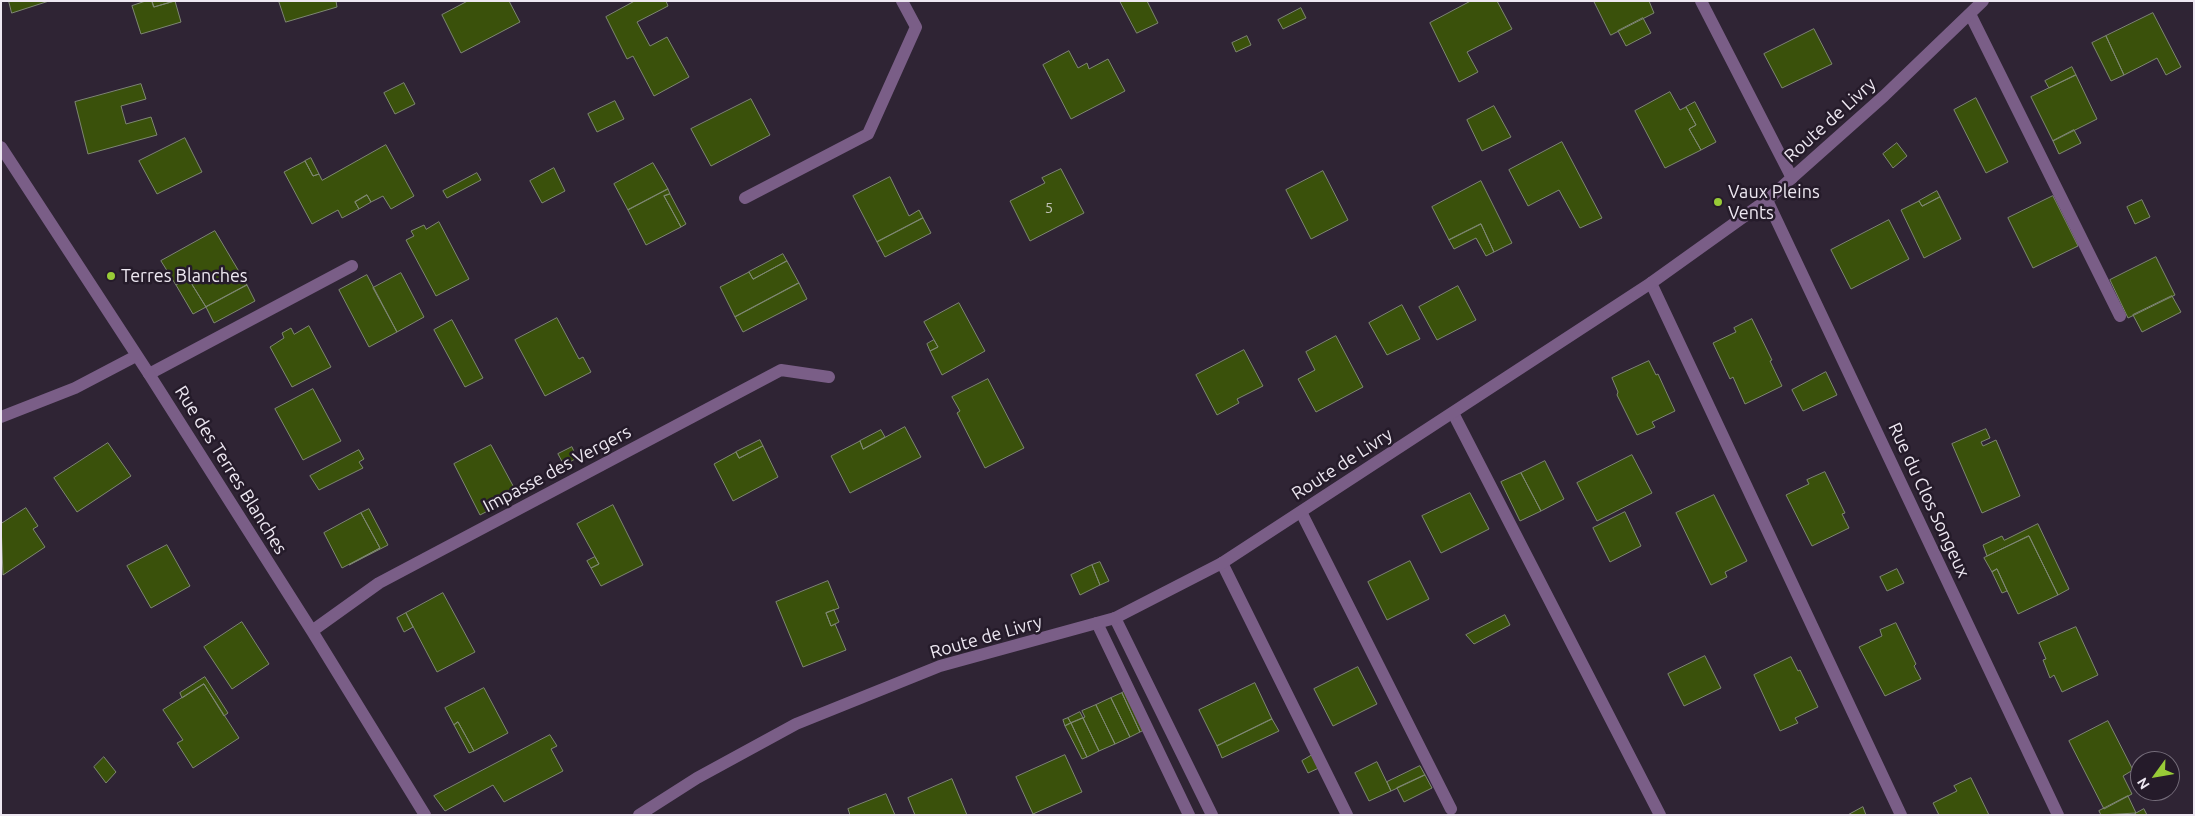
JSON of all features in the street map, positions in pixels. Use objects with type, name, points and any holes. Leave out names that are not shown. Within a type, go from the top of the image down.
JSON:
[{"type":"street","points":[[745,198],[868,134],[916,27],[902,1]]},
{"type":"street","points":[[1701,1],[1792,178]]},
{"type":"street","name":"Route de Livry","points":[[639,815],[697,778],[796,724],[940,666],[1116,618],[1222,563],[1651,283],[1767,200],[1884,96],[1983,1]]},
{"type":"street","points":[[1970,14],[2120,316]]},
{"type":"street","name":"Rue des Terres Blanches","points":[[1,147],[149,374],[312,631],[425,815]]},
{"type":"street","name":"Rue du Clos Songeux","points":[[1767,200],[2058,815]]},
{"type":"street","points":[[149,374],[352,266]]},
{"type":"street","points":[[1651,283],[1901,815]]},
{"type":"street","points":[[1,418],[74,388],[136,356]]},
{"type":"street","name":"Impasse des Vergers","points":[[312,631],[379,583],[781,370],[829,377]]},
{"type":"street","points":[[1453,413],[1660,815]]},
{"type":"street","points":[[1300,512],[1451,809]]},
{"type":"street","points":[[1222,563],[1347,815]]},
{"type":"street","points":[[1116,618],[1212,815]]},
{"type":"street","points":[[1097,623],[1189,815]]},
{"type":"building","points":[[9,1],[49,1],[12,13]]},
{"type":"building","points":[[152,1],[154,7],[175,1],[181,22],[141,34],[132,6]]},
{"type":"building","points":[[152,1],[174,1],[154,7]]},
{"type":"building","points":[[279,1],[336,1],[337,7],[286,22]]},
{"type":"building","points":[[468,1],[509,1],[520,22],[461,53],[442,15]]},
{"type":"building","points":[[635,1],[666,1],[668,6],[637,22],[650,46],[667,37],[689,77],[654,96],[633,56],[627,59],[606,17]]},
{"type":"building","points":[[1120,1],[1147,1],[1158,23],[1137,33]]},
{"type":"building","points":[[1471,1],[1497,1],[1512,29],[1467,52],[1478,72],[1459,82],[1430,23]]},
{"type":"building","points":[[1594,1],[1649,1],[1654,13],[1611,35]]},
{"type":"building","points":[[1301,8],[1306,18],[1283,29],[1278,20]]},
{"type":"building","points":[[2153,13],[2181,67],[2166,75],[2157,58],[2124,75],[2106,36]]},
{"type":"building","points":[[1643,18],[1651,33],[1626,46],[1618,31]]},
{"type":"building","points":[[1814,29],[1832,64],[1782,88],[1764,54]]},
{"type":"building","points":[[1247,36],[1251,45],[1236,52],[1232,43]]},
{"type":"building","points":[[2106,36],[2124,75],[2111,81],[2092,43]]},
{"type":"building","points":[[1069,51],[1078,68],[1087,63],[1089,69],[1108,59],[1125,91],[1071,119],[1043,65]]},
{"type":"building","points":[[2072,67],[2076,75],[2049,88],[2045,81]]},
{"type":"building","points":[[2076,75],[2097,119],[2053,141],[2031,97]]},
{"type":"building","points":[[404,83],[415,104],[395,114],[384,93]]},
{"type":"building","points":[[141,84],[146,99],[121,106],[126,124],[151,117],[157,135],[88,154],[75,102]]},
{"type":"building","points":[[1670,92],[1680,110],[1686,107],[1696,125],[1689,129],[1701,150],[1665,168],[1635,111]]},
{"type":"building","points":[[1976,98],[2008,162],[1986,173],[1954,110]]},
{"type":"building","points":[[751,99],[770,135],[711,166],[691,129]]},
{"type":"building","points":[[615,101],[624,119],[597,132],[588,114]]},
{"type":"building","points":[[1695,102],[1716,142],[1701,150],[1689,129],[1696,125],[1686,107]]},
{"type":"building","points":[[1494,106],[1511,137],[1482,151],[1467,120]]},
{"type":"building","points":[[2074,130],[2081,143],[2059,154],[2053,141]]},
{"type":"building","points":[[185,138],[202,172],[157,194],[139,161]]},
{"type":"building","points":[[1562,142],[1602,218],[1580,228],[1559,190],[1528,206],[1509,170]]},
{"type":"building","points":[[1897,143],[1907,156],[1893,168],[1883,154]]},
{"type":"building","points":[[386,145],[414,196],[391,209],[383,196],[371,202],[367,195],[355,202],[359,209],[342,218],[338,210],[312,224],[284,172],[305,161],[313,176],[319,174],[322,180]]},
{"type":"building","points":[[311,158],[319,174],[313,176],[305,161]]},
{"type":"building","points":[[653,163],[668,189],[628,210],[614,184]]},
{"type":"building","points":[[554,168],[565,191],[542,203],[530,181]]},
{"type":"building","points":[[1061,169],[1084,213],[1030,241],[1010,201],[1045,183],[1042,178]]},
{"type":"building","points":[[1323,171],[1348,220],[1311,239],[1286,190]]},
{"type":"building","points":[[477,173],[481,180],[447,198],[443,191]]},
{"type":"building","points":[[890,177],[909,216],[919,210],[923,218],[877,242],[853,196]]},
{"type":"building","points":[[1481,181],[1512,243],[1494,252],[1481,224],[1449,240],[1432,207]]},
{"type":"building","points":[[668,189],[670,194],[664,196],[681,227],[646,245],[628,210]]},
{"type":"building","points":[[1937,191],[1940,197],[1922,206],[1919,201]]},
{"type":"building","points":[[670,194],[686,224],[681,227],[664,196]]},
{"type":"building","points":[[367,195],[371,202],[359,209],[355,202]]},
{"type":"building","points":[[2053,196],[2078,246],[2033,268],[2008,218]]},
{"type":"building","points":[[1940,197],[1961,239],[1924,258],[1901,210],[1919,201],[1922,206]]},
{"type":"building","points":[[2142,200],[2150,217],[2135,224],[2127,207]]},
{"type":"building","points":[[923,218],[931,233],[885,257],[877,242]]},
{"type":"building","points":[[1889,220],[1909,259],[1851,289],[1831,250]]},
{"type":"building","points":[[439,222],[469,279],[436,296],[406,240],[414,236],[411,231],[424,225],[426,229]]},
{"type":"building","points":[[1481,224],[1494,252],[1486,256],[1476,238],[1454,249],[1449,240]]},
{"type":"building","points":[[215,231],[247,285],[206,307],[188,278],[176,285],[161,261]]},
{"type":"building","points":[[783,254],[787,261],[753,279],[749,272]]},
{"type":"building","points":[[2156,257],[2175,295],[2128,318],[2110,280]]},
{"type":"building","points":[[787,261],[799,283],[735,317],[720,287],[749,272],[753,279]]},
{"type":"building","points":[[401,273],[424,317],[397,332],[373,288]]},
{"type":"building","points":[[367,275],[397,332],[369,347],[339,290]]},
{"type":"building","points":[[188,278],[206,307],[193,314],[176,285]]},
{"type":"building","points":[[799,283],[807,299],[743,332],[735,317]]},
{"type":"building","points":[[247,285],[255,301],[214,323],[206,307]]},
{"type":"building","points":[[1458,286],[1476,320],[1437,340],[1419,307]]},
{"type":"building","points":[[2172,296],[2181,312],[2142,332],[2133,315]]},
{"type":"building","points":[[959,303],[985,351],[942,375],[930,351],[938,347],[924,322]]},
{"type":"building","points":[[1402,305],[1420,339],[1387,355],[1369,323]]},
{"type":"building","points":[[557,318],[579,359],[583,357],[591,372],[545,396],[515,340]]},
{"type":"building","points":[[1752,319],[1782,386],[1745,404],[1733,377],[1730,379],[1713,343],[1736,332],[1734,328]]},
{"type":"building","points":[[452,320],[483,378],[465,387],[434,330]]},
{"type":"building","points":[[309,326],[331,367],[292,387],[270,347],[284,338],[282,333],[291,328],[294,334]]},
{"type":"building","points":[[1336,336],[1363,387],[1316,412],[1298,379],[1315,370],[1306,352]]},
{"type":"building","points":[[934,340],[938,347],[930,351],[927,344]]},
{"type":"building","points":[[1244,350],[1263,386],[1237,399],[1239,403],[1217,415],[1196,375]]},
{"type":"building","points":[[1649,361],[1656,375],[1658,374],[1675,411],[1652,422],[1655,427],[1637,435],[1617,395],[1618,392],[1612,378]]},
{"type":"building","points":[[1826,372],[1837,395],[1803,411],[1792,390]]},
{"type":"building","points":[[988,379],[1024,448],[985,468],[957,413],[960,411],[952,397]]},
{"type":"building","points":[[313,389],[341,441],[303,460],[275,409]]},
{"type":"building","points":[[905,427],[921,457],[850,493],[831,456],[860,441],[863,449]]},
{"type":"building","points":[[1986,429],[1990,438],[1981,442],[1983,446],[1996,440],[2020,496],[1982,513],[1952,444]]},
{"type":"building","points":[[881,430],[885,437],[863,449],[860,441]]},
{"type":"building","points":[[760,440],[763,446],[739,458],[736,452]]},
{"type":"building","points":[[108,443],[131,476],[77,512],[54,478]]},
{"type":"building","points":[[491,445],[518,495],[480,515],[454,464]]},
{"type":"building","points":[[763,446],[778,477],[733,501],[714,464],[736,452],[739,458]]},
{"type":"building","points":[[572,447],[577,458],[564,465],[558,454]]},
{"type":"building","points":[[359,450],[364,459],[359,462],[363,468],[319,490],[310,476]]},
{"type":"building","points":[[1632,455],[1652,493],[1597,521],[1577,483]]},
{"type":"building","points":[[1545,461],[1564,499],[1541,511],[1521,473]]},
{"type":"building","points":[[1825,472],[1845,513],[1842,514],[1849,528],[1812,546],[1786,495],[1809,484],[1807,480]]},
{"type":"building","points":[[1521,473],[1541,511],[1520,521],[1501,482]]},
{"type":"building","points":[[1470,493],[1489,529],[1441,553],[1422,516]]},
{"type":"building","points":[[1714,495],[1747,561],[1725,572],[1727,577],[1711,585],[1676,513]]},
{"type":"building","points":[[613,505],[643,565],[601,586],[591,568],[599,564],[577,524]]},
{"type":"building","points":[[26,508],[38,526],[33,529],[45,547],[3,575],[1,524]]},
{"type":"building","points":[[369,509],[388,545],[349,565],[380,548],[361,513]]},
{"type":"building","points":[[1625,512],[1641,546],[1610,562],[1593,528]]},
{"type":"building","points":[[361,513],[380,548],[342,568],[324,533]]},
{"type":"building","points":[[2038,524],[2069,589],[2058,595],[2029,536],[1987,556],[1983,545],[2002,536],[2004,540]]},
{"type":"building","points":[[2029,536],[2058,595],[2018,614],[1997,569],[1992,572],[1984,558]]},
{"type":"building","points":[[167,545],[190,586],[151,608],[127,566]]},
{"type":"building","points":[[595,557],[599,564],[591,568],[587,561]]},
{"type":"building","points":[[1410,561],[1429,599],[1387,620],[1368,582]]},
{"type":"building","points":[[1100,562],[1109,581],[1100,585],[1092,565]]},
{"type":"building","points":[[1092,565],[1100,585],[1080,595],[1071,575]]},
{"type":"building","points":[[1897,569],[1904,583],[1887,591],[1880,577]]},
{"type":"building","points":[[1997,569],[2007,591],[2002,593],[1992,572]]},
{"type":"building","points":[[828,581],[839,608],[826,613],[831,626],[835,624],[846,650],[803,667],[776,602]]},
{"type":"building","points":[[443,593],[475,652],[437,672],[406,613]]},
{"type":"building","points":[[834,610],[839,622],[831,626],[826,613]]},
{"type":"building","points":[[406,613],[413,627],[404,632],[397,618]]},
{"type":"building","points":[[1505,615],[1510,625],[1474,644],[1466,635]]},
{"type":"building","points":[[242,622],[269,664],[232,689],[204,647]]},
{"type":"building","points":[[1896,623],[1916,664],[1914,666],[1921,679],[1885,696],[1859,647],[1882,636],[1880,630]]},
{"type":"building","points":[[2076,627],[2098,675],[2062,692],[2054,675],[2050,678],[2043,660],[2046,659],[2039,643]]},
{"type":"building","points":[[1705,656],[1721,688],[1684,706],[1668,674]]},
{"type":"building","points":[[1791,657],[1798,671],[1800,670],[1818,707],[1795,718],[1798,723],[1780,731],[1754,675]]},
{"type":"building","points":[[1358,667],[1377,704],[1333,726],[1314,689]]},
{"type":"building","points":[[205,677],[228,713],[224,716],[204,684],[182,698],[180,693]]},
{"type":"building","points":[[1255,683],[1272,719],[1217,746],[1199,710]]},
{"type":"building","points":[[204,684],[239,738],[193,768],[177,743],[183,740],[163,710]]},
{"type":"building","points":[[484,688],[508,733],[474,751],[458,722],[454,725],[445,708]]},
{"type":"building","points":[[1125,691],[1144,730],[1140,732],[1122,693]]},
{"type":"building","points":[[1122,693],[1140,732],[1130,737],[1111,698]]},
{"type":"building","points":[[1111,698],[1130,737],[1115,744],[1096,705]]},
{"type":"building","points":[[1096,705],[1115,744],[1099,751],[1083,718],[1085,717],[1082,711]]},
{"type":"building","points":[[1080,712],[1083,718],[1071,723],[1068,718]]},
{"type":"building","points":[[1068,718],[1071,723],[1065,726],[1063,720]]},
{"type":"building","points":[[1083,718],[1099,751],[1087,757],[1071,723]]},
{"type":"building","points":[[1272,719],[1279,731],[1222,758],[1217,746]]},
{"type":"building","points":[[2108,721],[2130,764],[2130,772],[2123,776],[2130,790],[2130,795],[2104,809],[2069,741]]},
{"type":"building","points":[[458,722],[474,751],[469,753],[454,725]]},
{"type":"building","points":[[1071,723],[1087,757],[1082,759],[1065,726]]},
{"type":"building","points":[[550,735],[557,746],[551,749],[563,771],[504,802],[493,785],[445,811],[434,796]]},
{"type":"building","points":[[1314,754],[1321,767],[1308,773],[1302,761]]},
{"type":"building","points":[[1065,755],[1082,792],[1033,814],[1016,777]]},
{"type":"building","points":[[104,757],[116,772],[106,783],[94,767]]},
{"type":"building","points":[[1377,762],[1391,791],[1369,801],[1355,773]]},
{"type":"building","points":[[1420,766],[1425,775],[1391,791],[1387,782]]},
{"type":"building","points":[[1425,775],[1432,788],[1404,802],[1397,788]]},
{"type":"building","points":[[1971,778],[1989,815],[1939,815],[1933,803],[1957,791],[1954,786]]},
{"type":"building","points":[[952,779],[967,815],[915,815],[908,798]]},
{"type":"building","points":[[886,794],[895,815],[850,815],[848,809]]},
{"type":"building","points":[[2128,796],[2136,813],[2101,815],[2099,811]]},
{"type":"building","points":[[1863,807],[1866,815],[1848,815]]},
{"type":"building","points":[[2144,809],[2147,815],[2133,815],[2136,813]]},
{"type":"place","name":"Vaux Pleins Vents","points":[[1718,202]]},
{"type":"place","name":"Terres Blanches","points":[[111,276]]}]
